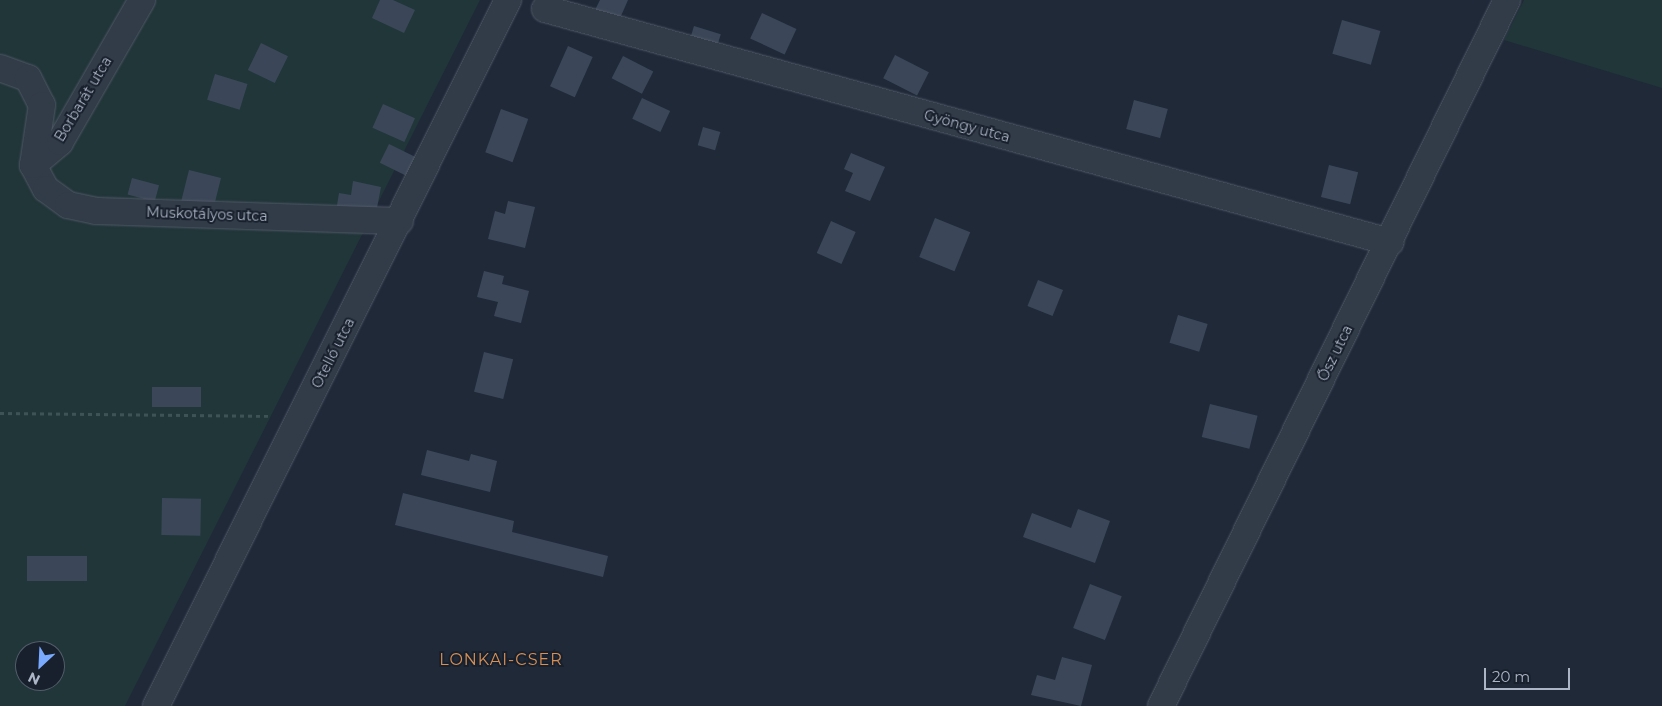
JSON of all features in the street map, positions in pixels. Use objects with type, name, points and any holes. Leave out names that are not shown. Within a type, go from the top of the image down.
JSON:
[{"type":"street","name":"Borbarát utca","points":[[33,165],[60,142],[142,0]]},
{"type":"street","name":"Otelló utca","points":[[156,706],[400,220],[508,0]]},
{"type":"street","name":"Ősz utca","points":[[1161,706],[1507,0]]},
{"type":"street","name":"Gyöngy utca","points":[[545,9],[1390,242]]},
{"type":"street","name":"Borbarát utca","points":[[0,68],[28,78],[42,105],[33,165]]},
{"type":"street","name":"Muskotályos utca","points":[[33,165],[46,189],[68,205],[96,210],[400,220]]},
{"type":"path","points":[[0,414],[301,416]]},
{"type":"green space","points":[[0,0],[480,0],[125,706],[0,706]]},
{"type":"green space","points":[[1524,0],[1662,0],[1662,88],[1504,40]]},
{"type":"building","points":[[380,0],[393,0],[415,10],[404,33],[372,18]]},
{"type":"building","points":[[600,0],[628,0],[617,25],[593,14]]},
{"type":"building","points":[[762,13],[796,29],[785,54],[750,38]]},
{"type":"building","points":[[1342,20],[1380,31],[1371,65],[1332,54]]},
{"type":"building","points":[[694,26],[721,34],[716,51],[689,43]]},
{"type":"building","points":[[261,43],[288,56],[275,83],[248,70]]},
{"type":"building","points":[[568,46],[593,57],[575,97],[550,86]]},
{"type":"building","points":[[895,55],[929,72],[917,95],[883,78]]},
{"type":"building","points":[[623,56],[653,71],[642,94],[612,78]]},
{"type":"building","points":[[215,74],[248,84],[240,110],[207,100]]},
{"type":"building","points":[[642,98],[670,111],[660,132],[632,119]]},
{"type":"building","points":[[1134,100],[1168,109],[1160,138],[1126,129]]},
{"type":"building","points":[[383,104],[415,118],[404,142],[372,128]]},
{"type":"building","points":[[501,109],[528,119],[513,162],[485,152]]},
{"type":"building","points":[[703,127],[720,132],[715,150],[698,145]]},
{"type":"building","points":[[389,144],[416,157],[407,176],[380,163]]},
{"type":"building","points":[[851,153],[885,167],[870,201],[845,191],[853,173],[844,169]]},
{"type":"building","points":[[1329,165],[1358,172],[1350,204],[1321,197]]},
{"type":"building","points":[[189,170],[221,178],[213,211],[181,203]]},
{"type":"building","points":[[132,178],[159,185],[155,202],[128,194]]},
{"type":"building","points":[[353,181],[381,187],[375,218],[336,211],[339,193],[351,195]]},
{"type":"building","points":[[508,201],[535,207],[525,248],[488,239],[495,211],[505,214]]},
{"type":"building","points":[[935,218],[970,232],[954,271],[919,257]]},
{"type":"building","points":[[831,221],[856,232],[841,264],[817,253]]},
{"type":"building","points":[[484,271],[504,276],[502,284],[529,291],[521,323],[494,316],[498,302],[477,297]]},
{"type":"building","points":[[1038,280],[1063,290],[1053,316],[1028,306]]},
{"type":"building","points":[[1178,315],[1208,324],[1199,352],[1170,343]]},
{"type":"building","points":[[484,352],[513,359],[503,399],[474,392]]},
{"type":"building","points":[[152,387],[201,387],[201,407],[152,407]]},
{"type":"building","points":[[1210,404],[1258,416],[1249,449],[1202,437]]},
{"type":"building","points":[[427,450],[469,461],[471,454],[497,461],[490,492],[421,475]]},
{"type":"building","points":[[403,493],[514,521],[512,532],[608,556],[603,577],[395,525]]},
{"type":"building","points":[[162,498],[201,499],[200,536],[161,535]]},
{"type":"building","points":[[1078,509],[1110,521],[1095,563],[1023,537],[1032,513],[1071,528]]},
{"type":"building","points":[[27,556],[87,556],[87,581],[27,581]]},
{"type":"building","points":[[1090,584],[1122,596],[1105,640],[1073,628]]},
{"type":"building","points":[[1062,657],[1092,665],[1081,706],[1031,695],[1037,675],[1055,680]]},
{"type":"district","name":"LONKAI-CSER","points":[[501,660]]}]
